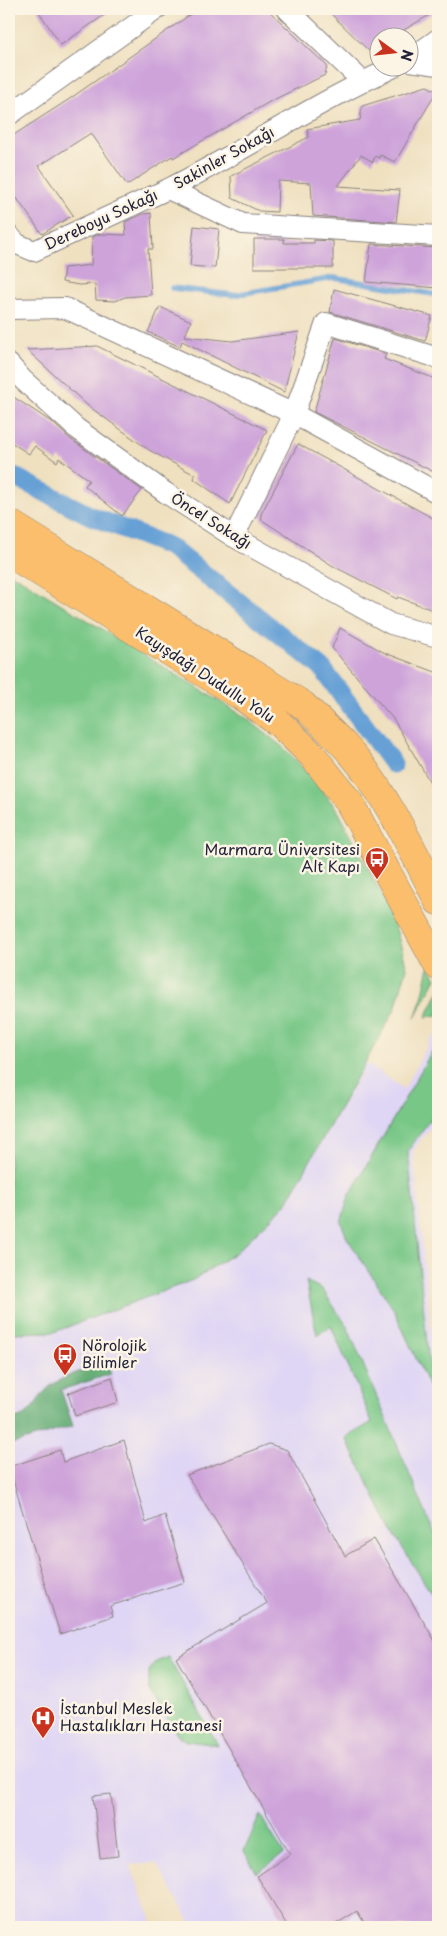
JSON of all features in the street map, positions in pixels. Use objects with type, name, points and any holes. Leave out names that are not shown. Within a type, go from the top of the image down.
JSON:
[{"type":"main road","name":"Kayışdağı Dudullu Yolu","points":[[9,523],[303,705],[343,743],[371,778],[409,841],[438,901]]},
{"type":"main road","name":"Kayışdağı Dudullu Yolu","points":[[9,553],[241,696],[280,724],[313,756],[349,802],[438,966]]},
{"type":"street","points":[[9,115],[157,9]]},
{"type":"street","points":[[288,9],[362,81]]},
{"type":"street","points":[[420,52],[438,39]]},
{"type":"street","points":[[420,62],[438,65]]},
{"type":"street","name":"Sakinler Sokağı","points":[[168,188],[207,169],[370,78]]},
{"type":"street","name":"Sakinler Sokağı","points":[[168,188],[243,224],[438,236]]},
{"type":"street","name":"Dereboyu Sokağı","points":[[9,235],[17,244],[34,251],[168,188]]},
{"type":"street","points":[[9,309],[65,308],[294,414],[438,494]]},
{"type":"street","points":[[234,537],[294,414],[326,323],[438,358]]},
{"type":"street","name":"Öncel Sokağı","points":[[9,364],[23,380],[76,428],[166,493],[234,537],[391,624],[438,637]]},
{"type":"shaded area","points":[[438,1033],[438,1117],[413,1151],[438,1403],[438,1927],[193,1927],[156,1863],[130,1865],[154,1927],[9,1927],[9,1333],[54,1332],[193,1280],[235,1253],[286,1204],[366,1063],[404,1089],[432,1038]]},
{"type":"green space","points":[[9,572],[245,717],[285,749],[316,782],[338,811],[392,915],[407,968],[395,1009],[286,1204],[235,1253],[193,1280],[54,1332],[9,1333]]},
{"type":"green space","points":[[429,966],[436,978],[415,1018],[423,994]]},
{"type":"green space","points":[[438,992],[438,1015],[426,1017]]},
{"type":"green space","points":[[438,1041],[438,1108],[408,1151],[432,1394],[394,1310],[347,1238],[341,1222],[349,1196]]},
{"type":"green space","points":[[306,1281],[322,1289],[347,1326],[438,1542],[438,1604],[390,1528],[346,1438],[372,1422],[331,1326],[317,1335]]},
{"type":"green space","points":[[106,1364],[111,1374],[61,1390],[73,1426],[9,1445],[9,1419],[23,1416],[29,1412],[46,1390],[58,1381],[78,1372]]},
{"type":"green space","points":[[168,1657],[218,1745],[187,1741],[178,1736],[149,1689],[149,1671],[156,1662]]},
{"type":"green space","points":[[260,1815],[284,1854],[257,1873],[244,1851]]},
{"type":"building","points":[[37,9],[113,9],[61,45]]},
{"type":"building","points":[[198,9],[267,9],[327,66],[325,75],[271,101],[173,158],[172,156],[127,185],[91,133],[39,166],[73,215],[42,234],[9,187],[9,138],[68,100]]},
{"type":"building","points":[[326,9],[438,9],[407,28],[370,28],[369,51]]},
{"type":"building","points":[[427,86],[437,91],[395,162],[380,155],[379,158],[375,156],[373,162],[361,155],[338,186],[400,190],[396,222],[313,216],[311,183],[278,181],[277,212],[259,211],[232,198],[231,176],[309,137],[307,129],[360,120],[362,106]]},
{"type":"building","points":[[151,213],[153,249],[148,249],[151,295],[125,297],[115,301],[96,300],[95,284],[79,285],[62,282],[64,268],[91,265],[92,237],[100,234],[126,235],[125,222],[143,214]]},
{"type":"building","points":[[194,226],[219,229],[215,268],[190,266]]},
{"type":"building","points":[[254,239],[284,239],[284,243],[314,243],[314,240],[333,241],[333,268],[254,268]]},
{"type":"building","points":[[371,244],[438,248],[438,288],[366,282]]},
{"type":"building","points":[[334,289],[432,316],[425,341],[330,312]]},
{"type":"building","points":[[160,307],[191,321],[185,336],[232,341],[299,332],[284,392],[182,341],[180,347],[148,332]]},
{"type":"building","points":[[335,338],[386,354],[384,359],[438,380],[438,474],[314,412]]},
{"type":"building","points":[[97,346],[267,430],[230,504],[194,479],[195,475],[149,450],[87,405],[27,350]]},
{"type":"building","points":[[9,394],[53,423],[69,438],[142,490],[122,516],[85,486],[89,480],[59,458],[57,462],[35,446],[29,454],[9,441]]},
{"type":"building","points":[[298,444],[438,521],[438,612],[398,597],[397,599],[333,566],[262,520],[261,514]]},
{"type":"building","points":[[340,628],[385,653],[438,673],[438,796],[394,720],[332,648]]},
{"type":"building","points":[[112,1377],[118,1402],[75,1416],[68,1393]]},
{"type":"building","points":[[124,1440],[146,1523],[165,1515],[185,1582],[110,1606],[113,1616],[60,1634],[9,1467],[60,1450],[63,1462]]},
{"type":"building","points":[[269,1444],[287,1450],[345,1556],[374,1539],[438,1646],[438,1927],[367,1927],[357,1911],[331,1927],[288,1927],[257,1876],[290,1854],[176,1658],[267,1603],[187,1475]]},
{"type":"building","points":[[111,1794],[118,1856],[100,1858],[93,1796]]},
{"type":"waterway","points":[[172,288],[233,295],[334,278],[438,295]]},
{"type":"waterway","points":[[9,474],[91,516],[170,547],[322,668],[393,764]]},
{"type":"place","name":"Marmara Üniversitesi Alt Kapı","points":[[377,880]]},
{"type":"place","name":"Nörolojik Bilimler","points":[[65,1376]]},
{"type":"place","name":"İstanbul Meslek Hastalıkları Hastanesi","points":[[43,1739]]}]
